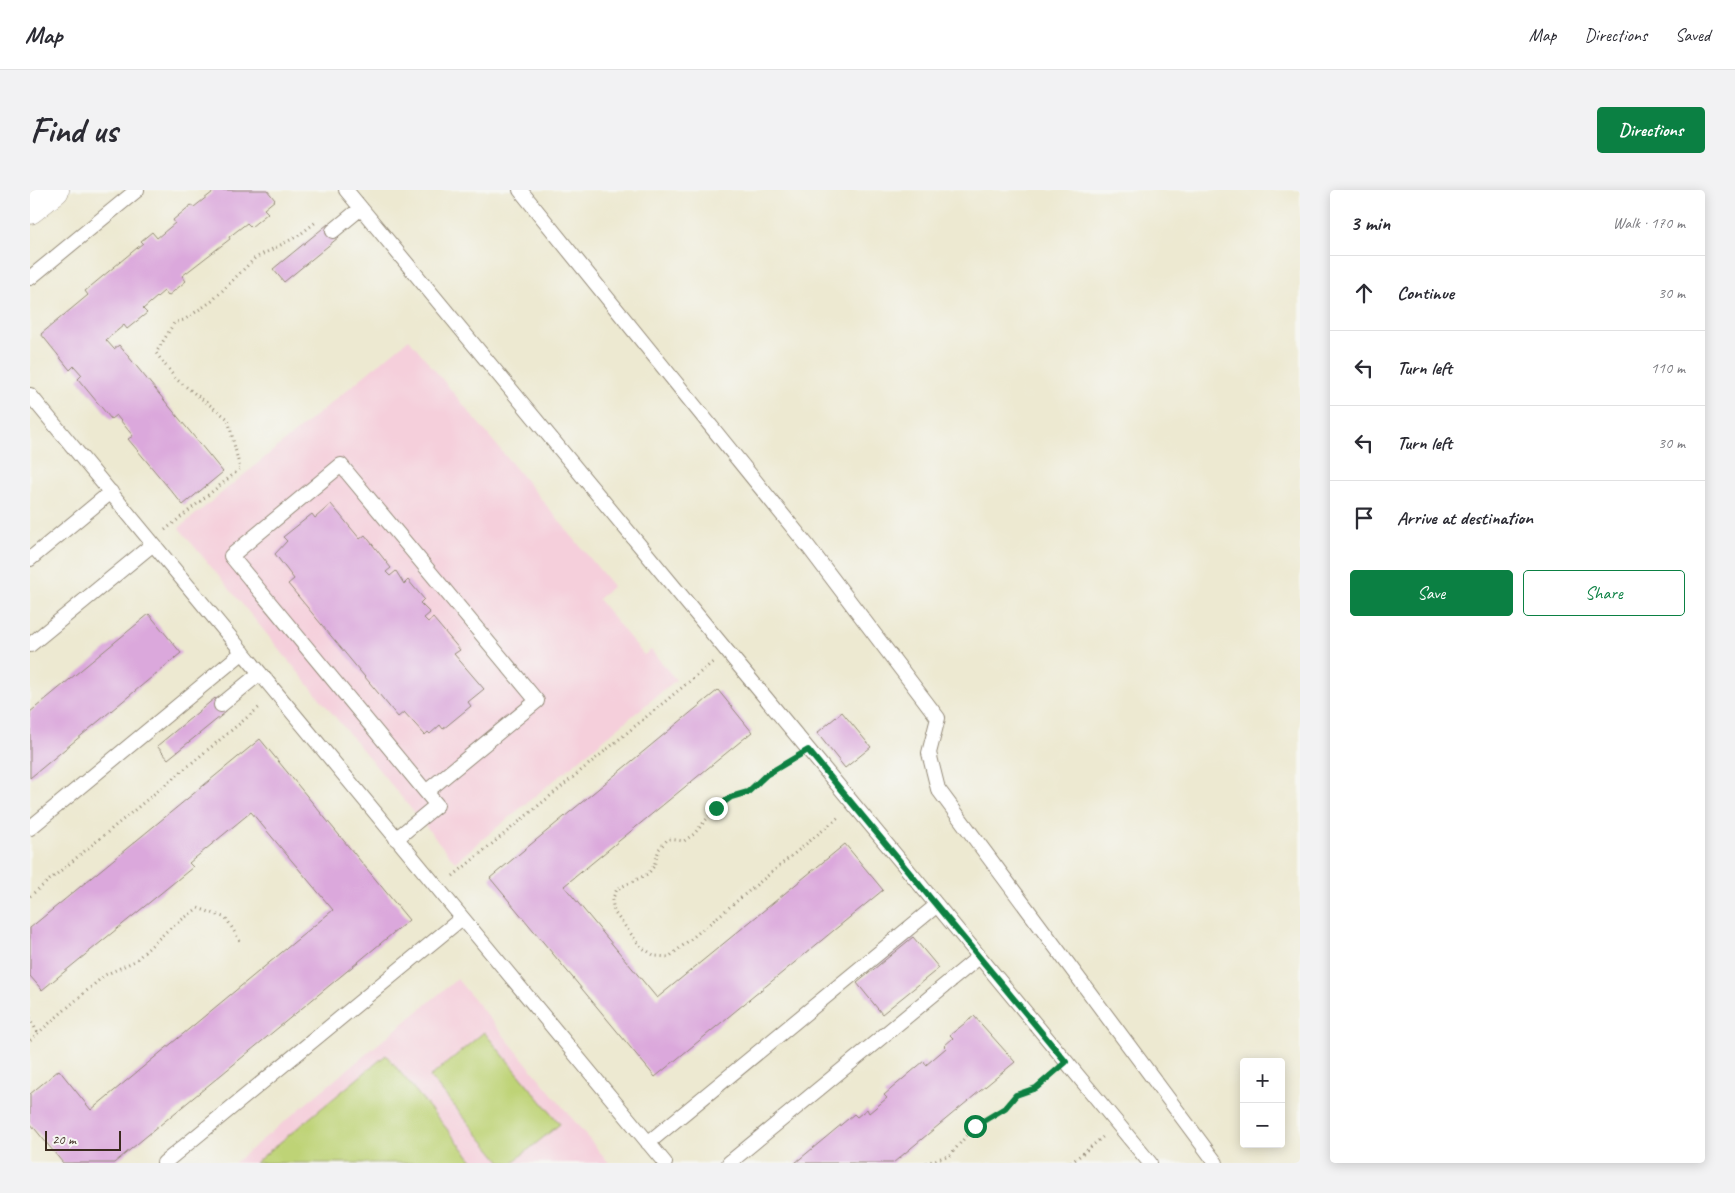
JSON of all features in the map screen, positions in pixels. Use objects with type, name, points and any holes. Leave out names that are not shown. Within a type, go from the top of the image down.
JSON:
[{"type":"street","points":[[30,210],[55,190]]},
{"type":"lane","points":[[30,278],[137,190]]},
{"type":"lane","points":[[520,190],[808,545],[938,718],[929,753],[938,789],[1216,1163]]},
{"type":"lane","points":[[348,192],[1150,1163]]},
{"type":"lane","points":[[333,231],[361,208]]},
{"type":"lane","points":[[30,394],[664,1163]]},
{"type":"lane","points":[[396,838],[437,805],[426,792],[230,556],[341,465],[537,701],[426,792]]},
{"type":"lane","points":[[30,559],[111,492]]},
{"type":"lane","points":[[30,645],[152,543]]},
{"type":"lane","points":[[30,828],[243,652]]},
{"type":"lane","points":[[221,705],[260,673]]},
{"type":"lane","points":[[648,1143],[937,906]]},
{"type":"lane","points":[[164,1163],[462,918]]},
{"type":"lane","points":[[729,1163],[979,957]]},
{"type":"path","points":[[152,543],[240,469],[228,419],[176,379],[156,353],[174,323],[184,320],[212,301],[255,258],[298,236],[348,192]]},
{"type":"path","points":[[438,889],[727,651]]},
{"type":"path","points":[[30,896],[276,693]]},
{"type":"path","points":[[808,750],[766,775],[748,792],[731,797],[716,808],[694,834],[684,841],[668,839],[659,849],[654,866],[648,874],[617,889],[612,900],[614,912],[641,947],[656,956],[669,957],[854,804]]},
{"type":"path","points":[[30,1040],[105,975],[135,961],[170,929],[198,908],[226,918],[240,941]]},
{"type":"path","points":[[30,1018],[38,1034]]},
{"type":"path","points":[[926,1163],[950,1155],[975,1126],[1005,1108],[1016,1095],[1036,1088],[1066,1062]]},
{"type":"path","points":[[1071,1163],[1118,1125]]},
{"type":"shaded area","points":[[409,339],[613,586],[598,599],[644,655],[651,650],[676,680],[455,862],[179,528]]},
{"type":"shaded area","points":[[457,979],[609,1163],[234,1163]]},
{"type":"green space","points":[[484,1032],[560,1124],[512,1163],[502,1163],[430,1077]]},
{"type":"green space","points":[[386,1055],[475,1163],[255,1163]]},
{"type":"building","points":[[211,190],[267,190],[275,200],[264,209],[268,213],[251,227],[247,223],[229,237],[230,239],[182,276],[186,281],[168,296],[164,291],[143,309],[147,313],[127,329],[124,325],[106,340],[114,349],[119,345],[223,472],[183,505],[128,439],[133,436],[116,415],[111,419],[78,379],[82,375],[74,366],[70,370],[41,334],[88,295],[85,291],[143,243],[141,241],[152,232],[157,238],[175,223],[173,220],[191,205],[194,207],[213,192]]},
{"type":"building","points":[[328,224],[339,237],[284,282],[273,269]]},
{"type":"building","points":[[331,504],[360,539],[365,535],[391,568],[386,572],[390,576],[396,571],[404,584],[408,580],[424,599],[420,603],[430,613],[424,618],[428,622],[433,618],[460,650],[454,654],[484,689],[468,702],[471,706],[443,729],[440,725],[430,734],[428,732],[425,735],[404,712],[398,717],[288,584],[294,579],[275,554],[287,541],[283,537],[312,514],[315,518]]},
{"type":"building","points":[[149,614],[181,653],[30,778],[30,712]]},
{"type":"building","points":[[718,690],[752,732],[564,886],[657,998],[845,844],[883,890],[655,1077],[490,878]]},
{"type":"building","points":[[215,698],[226,712],[168,759],[157,746]]},
{"type":"building","points":[[842,712],[871,747],[845,768],[817,733]]},
{"type":"building","points":[[260,739],[409,920],[114,1163],[63,1163],[30,1123],[30,1094],[59,1070],[91,1110],[333,910],[251,812],[189,863],[193,867],[42,990],[30,976],[30,928]]},
{"type":"building","points":[[913,937],[939,968],[882,1014],[857,983]]},
{"type":"building","points":[[974,1016],[1015,1062],[893,1163],[795,1163],[854,1114],[857,1117],[867,1109],[869,1113],[887,1098],[884,1095],[924,1061],[926,1065],[946,1048],[944,1046],[953,1038],[950,1035]]},
{"type":"route","points":[[716,808],[731,797],[748,792],[766,775],[808,750],[1066,1062],[1036,1088],[1016,1095],[1005,1108],[975,1126]]}]
